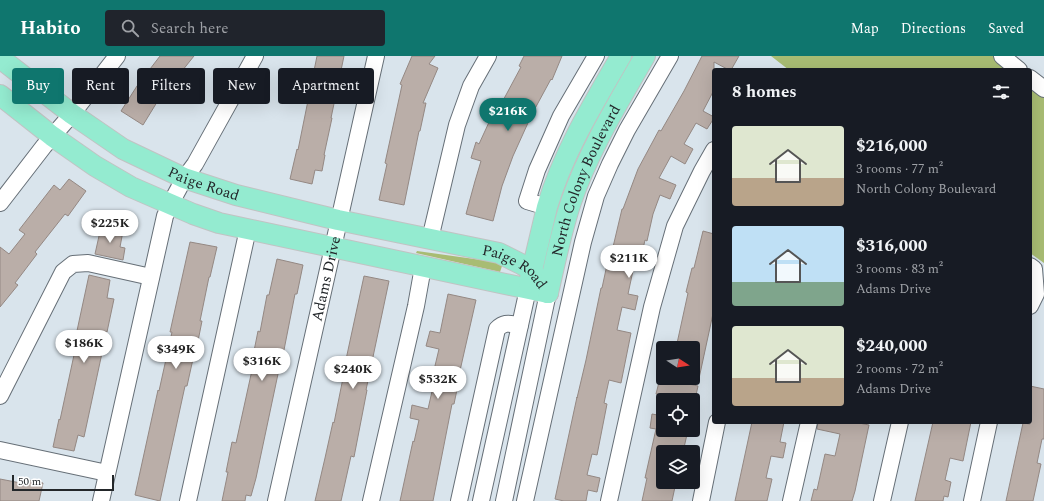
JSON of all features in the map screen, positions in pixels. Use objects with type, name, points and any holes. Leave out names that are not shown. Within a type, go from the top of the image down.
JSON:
[{"type":"main road","name":"North Colony Boulevard","points":[[530,280],[547,207],[566,158],[586,117],[621,56]]},
{"type":"main road","name":"North Colony Boulevard","points":[[548,293],[563,227],[583,172],[608,121],[646,56]]},
{"type":"main road","name":"Paige Road","points":[[0,58],[72,114],[124,149],[184,178],[236,195],[338,220],[499,253],[523,265],[530,280]]},
{"type":"main road","name":"Paige Road","points":[[0,95],[52,136],[101,170],[131,187],[193,214],[219,223],[423,267],[530,280],[548,293]]},
{"type":"main road","points":[[499,253],[527,244],[541,231]]},
{"type":"street","points":[[0,203],[117,56]]},
{"type":"street","points":[[101,501],[165,216],[184,178],[195,164],[255,56]]},
{"type":"street","name":"Adams Drive","points":[[276,501],[376,56]]},
{"type":"street","points":[[430,239],[457,125],[471,86],[488,56]]},
{"type":"street","points":[[547,207],[527,200],[537,170],[561,116],[596,56]]},
{"type":"street","points":[[525,501],[583,242],[596,196],[627,130],[670,56]]},
{"type":"street","points":[[1002,56],[1017,68]]},
{"type":"street","points":[[1032,80],[1044,89]]},
{"type":"street","points":[[609,501],[652,307],[675,226],[712,154]]},
{"type":"street","points":[[188,501],[248,229]]},
{"type":"street","points":[[0,396],[63,272],[73,264],[88,263],[151,277]]},
{"type":"street","points":[[371,501],[416,306],[423,267]]},
{"type":"street","points":[[1032,268],[1034,269],[1036,294],[1032,302]]},
{"type":"street","name":"North Colony Boulevard","points":[[480,501],[530,280]]},
{"type":"street","name":"North Colony Boulevard","points":[[504,501],[548,293]]},
{"type":"street","points":[[459,501],[497,329],[506,323],[520,325]]},
{"type":"street","points":[[701,501],[718,424]]},
{"type":"street","points":[[791,501],[808,424]]},
{"type":"street","points":[[882,501],[900,424]]},
{"type":"street","points":[[972,501],[989,424]]},
{"type":"street","points":[[0,450],[107,473]]},
{"type":"green space","points":[[771,56],[998,56],[1013,68],[786,68]]},
{"type":"green space","points":[[1032,83],[1044,92],[1044,263],[1032,254]]},
{"type":"green space","points":[[417,251],[503,263],[500,272],[416,253]]},
{"type":"building","points":[[160,56],[194,56],[184,68],[151,68]]},
{"type":"building","points":[[317,56],[344,56],[341,68],[315,68]]},
{"type":"building","points":[[412,56],[435,56],[429,64],[438,68],[423,103],[426,103],[404,205],[379,200],[387,164],[385,163],[402,85],[400,84]]},
{"type":"building","points":[[524,56],[562,56],[552,80],[551,79],[532,114],[513,156],[502,186],[493,221],[466,214],[481,161],[471,158],[476,142],[479,144],[496,107],[499,108],[521,67],[519,66]]},
{"type":"building","points":[[702,56],[739,56],[732,68],[725,68],[714,62],[714,68],[712,68],[712,94],[703,111],[712,116],[712,121],[707,129],[696,123],[684,144],[693,149],[685,164],[671,156],[659,178],[676,185],[670,199],[660,195],[653,214],[647,241],[645,240],[639,267],[634,266],[628,294],[638,296],[635,310],[622,307],[617,330],[631,333],[621,383],[609,380],[604,403],[607,404],[597,455],[592,454],[587,475],[600,478],[597,492],[588,490],[586,501],[564,501],[555,499],[601,288],[622,209],[638,169],[659,130],[661,131]]},
{"type":"building","points":[[137,86],[137,104],[156,104],[143,125],[121,111],[125,104],[129,104],[129,98]]},
{"type":"building","points":[[307,104],[334,104],[322,171],[315,170],[312,184],[290,179],[297,149],[298,150]]},
{"type":"building","points":[[69,179],[86,191],[68,216],[65,214],[35,252],[37,254],[15,283],[18,285],[0,307],[0,247],[9,254],[25,234],[19,230],[54,185],[60,190]]},
{"type":"building","points":[[101,227],[123,231],[120,247],[125,248],[123,260],[95,254]]},
{"type":"building","points":[[703,231],[712,233],[712,318],[700,374],[700,341],[678,341],[688,293],[686,292],[692,268],[694,268]]},
{"type":"building","points":[[190,242],[217,247],[200,321],[202,321],[196,351],[195,350],[187,386],[185,386],[160,501],[135,495],[172,332],[170,332]]},
{"type":"building","points":[[277,259],[303,265],[297,294],[295,294],[256,478],[251,496],[246,495],[245,501],[222,501],[232,442],[236,443],[254,361],[252,361],[258,331],[260,332],[267,295],[269,295]]},
{"type":"building","points":[[89,275],[110,280],[107,298],[114,299],[107,332],[99,331],[95,352],[102,353],[84,437],[78,435],[74,451],[53,447],[77,341],[75,340]]},
{"type":"building","points":[[364,276],[389,281],[366,390],[354,457],[351,456],[341,501],[315,501],[333,422],[334,423]]},
{"type":"building","points":[[448,294],[476,300],[454,404],[452,404],[433,501],[400,501],[419,420],[410,418],[412,405],[428,409],[433,387],[419,384],[422,367],[434,370],[439,349],[426,346],[430,331],[440,333]]},
{"type":"building","points":[[658,385],[698,386],[696,393],[656,393]]},
{"type":"building","points":[[1032,386],[1044,389],[1044,439],[1042,439],[1037,463],[1041,464],[1033,501],[1006,501],[1023,424],[1032,424]]},
{"type":"building","points":[[652,414],[656,415],[656,429],[650,428]]},
{"type":"building","points":[[752,424],[784,424],[780,442],[786,443],[783,458],[771,456],[766,478],[772,479],[767,501],[735,501]]},
{"type":"building","points":[[818,424],[869,425],[852,501],[811,501],[814,489],[817,490],[825,454],[835,456],[840,434],[817,429]]},
{"type":"building","points":[[933,424],[971,424],[963,461],[950,458],[945,480],[951,482],[948,497],[944,496],[943,501],[915,501]]},
{"type":"building","points":[[656,429],[656,437],[686,437],[685,445],[656,445],[656,489],[675,489],[672,501],[642,501],[647,478],[645,478]]},
{"type":"building","points":[[0,479],[26,484],[27,480],[43,483],[39,501],[0,501]]}]
